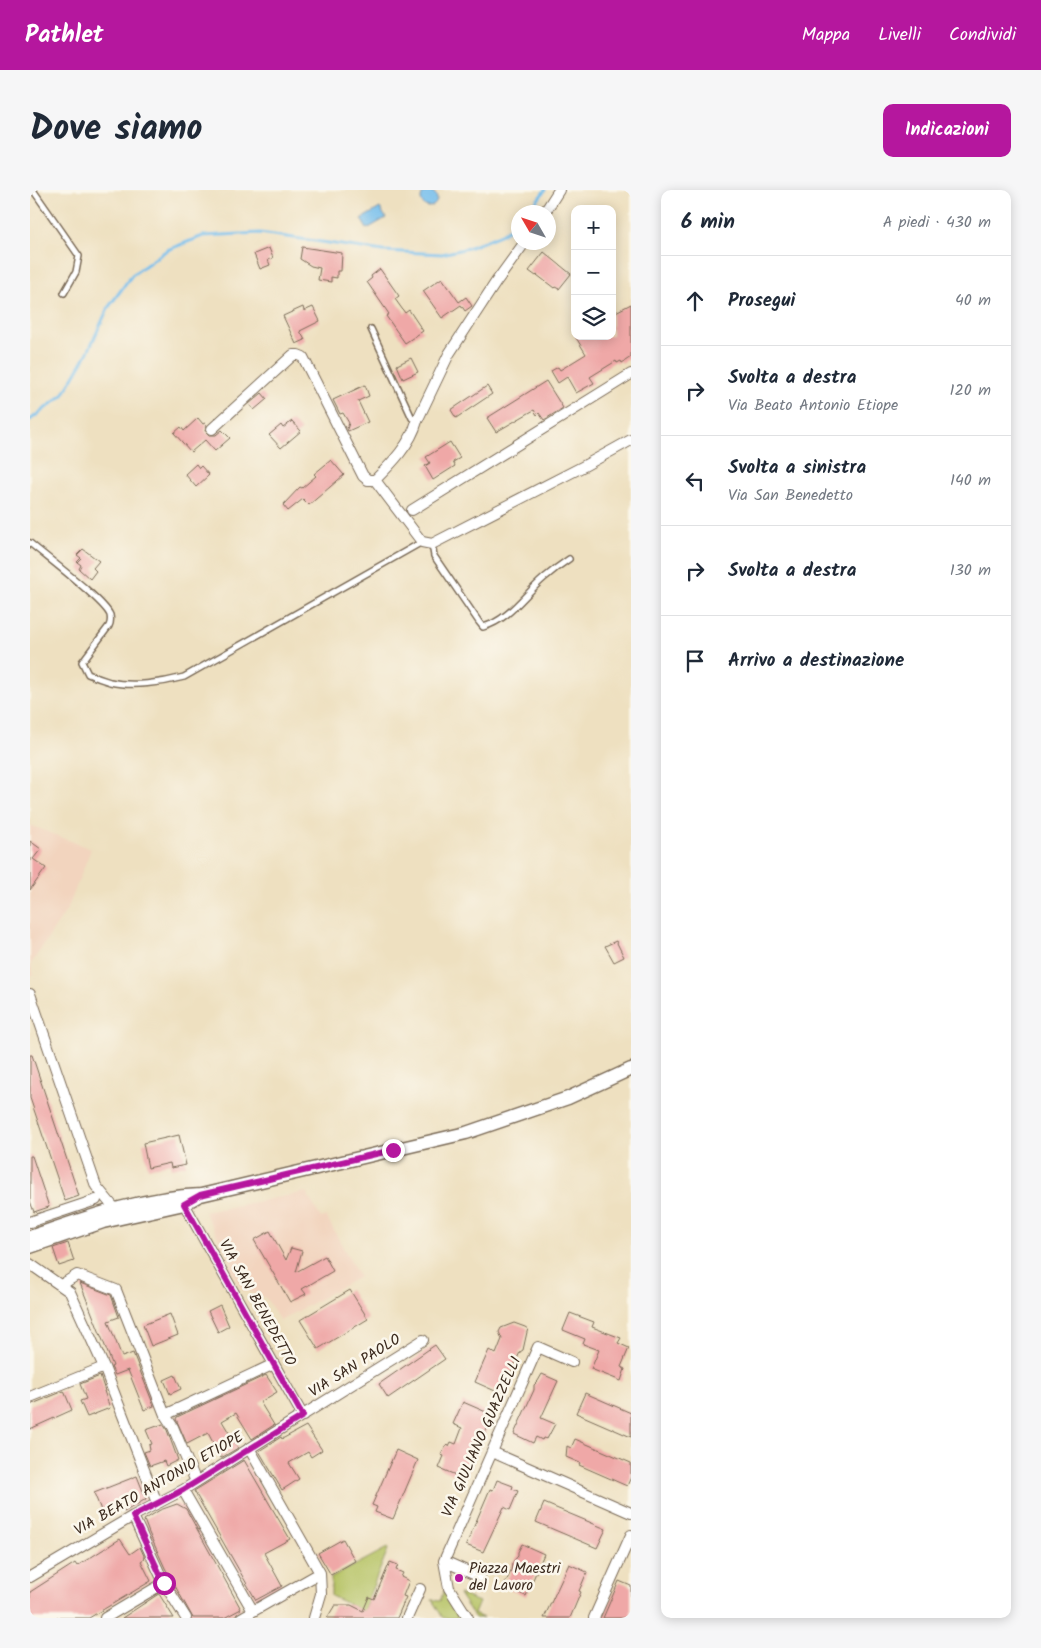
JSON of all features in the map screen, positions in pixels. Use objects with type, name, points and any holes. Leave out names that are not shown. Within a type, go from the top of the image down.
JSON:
[{"type":"street","points":[[549,205],[559,190]]},
{"type":"street","points":[[212,429],[293,355],[298,355],[303,357],[364,476],[368,480],[374,480],[407,442],[414,431],[449,354],[519,250]]},
{"type":"street","points":[[412,510],[631,374]]},
{"type":"street","points":[[374,480],[427,543],[584,466],[631,440]]},
{"type":"street","points":[[30,994],[103,1209],[97,1220],[69,1229],[53,1239]]},
{"type":"street","points":[[30,1247],[104,1222],[150,1212],[200,1195],[466,1133],[568,1098],[631,1069]]},
{"type":"street","points":[[30,1222],[103,1209],[183,1200]]},
{"type":"street","name":"VIA SAN BENEDETTO","points":[[183,1200],[303,1416]]},
{"type":"street","points":[[30,1237],[103,1209],[113,1214],[134,1209],[150,1212]]},
{"type":"street","points":[[30,1264],[70,1292],[104,1367],[156,1503]]},
{"type":"street","points":[[61,1285],[77,1275],[116,1290],[165,1415],[173,1427],[196,1482]]},
{"type":"street","name":"VIA SAN PAOLO","points":[[303,1416],[423,1340]]},
{"type":"street","name":"VIA GIULIANO GUAZZELLI","points":[[444,1561],[538,1347],[572,1362]]},
{"type":"street","points":[[165,1415],[274,1364]]},
{"type":"street","points":[[30,1398],[104,1367]]},
{"type":"street","name":"VIA BEATO ANTONIO ETIOPE","points":[[30,1577],[133,1516],[183,1490],[303,1416]]},
{"type":"street","points":[[249,1448],[320,1573],[321,1594],[314,1618]]},
{"type":"street","points":[[492,1452],[631,1513]]},
{"type":"street","points":[[183,1490],[253,1611]]},
{"type":"street","points":[[133,1516],[164,1583],[186,1618]]},
{"type":"street","points":[[594,1618],[631,1535]]},
{"type":"street","points":[[444,1561],[480,1577]]},
{"type":"street","points":[[444,1561],[449,1588],[468,1618]]},
{"type":"street","points":[[241,1618],[320,1573]]},
{"type":"street","points":[[105,1618],[164,1583]]},
{"type":"street","points":[[407,1618],[420,1589]]},
{"type":"lane","points":[[33,190],[78,256],[76,272],[64,293]]},
{"type":"lane","points":[[371,329],[412,418],[417,421]]},
{"type":"lane","points":[[30,543],[97,600],[109,614],[110,626],[82,662],[88,674],[112,682],[142,683],[161,683],[184,677],[427,543],[483,627],[504,616],[543,578],[568,559]]},
{"type":"shaded area","points":[[30,825],[91,849],[68,908],[31,964],[33,975],[30,976]]},
{"type":"shaded area","points":[[306,1192],[321,1218],[326,1216],[359,1277],[280,1321],[266,1298],[242,1290],[229,1267],[233,1264],[204,1212]]},
{"type":"green space","points":[[389,1547],[363,1611],[331,1596],[331,1578]]},
{"type":"green space","points":[[444,1590],[462,1618],[443,1618],[432,1600],[440,1601]]},
{"type":"green space","points":[[459,1594],[479,1602],[474,1614],[483,1618],[475,1618]]},
{"type":"water","points":[[426,191],[432,191],[437,196],[435,205],[426,207],[421,202],[421,196]]},
{"type":"water","points":[[380,208],[386,218],[367,229],[361,219]]},
{"type":"building","points":[[302,247],[342,253],[341,271],[337,271],[337,278],[331,277],[331,282],[318,280],[320,268],[311,266],[300,259]]},
{"type":"building","points":[[269,248],[273,258],[268,260],[270,265],[260,269],[254,254]]},
{"type":"building","points":[[544,252],[571,274],[559,289],[554,288],[529,271]]},
{"type":"building","points":[[380,269],[399,296],[395,299],[405,313],[409,310],[423,331],[405,343],[386,316],[389,314],[367,282]]},
{"type":"building","points":[[442,278],[459,302],[466,297],[472,306],[465,311],[461,305],[442,318],[423,291]]},
{"type":"building","points":[[631,304],[631,357],[622,363],[621,361],[617,363],[616,361],[590,377],[594,383],[576,393],[567,377],[558,383],[551,371],[558,367],[560,370],[586,354],[577,340],[616,340],[616,312]]},
{"type":"building","points":[[303,307],[304,311],[313,307],[320,321],[300,331],[305,340],[296,344],[283,316]]},
{"type":"building","points":[[411,358],[418,372],[403,379],[397,365]]},
{"type":"building","points":[[546,381],[563,408],[544,420],[534,410],[496,432],[487,418]]},
{"type":"building","points":[[365,385],[369,396],[358,401],[368,422],[348,431],[349,423],[343,413],[340,414],[333,400]]},
{"type":"building","points":[[487,386],[492,394],[456,418],[451,410]]},
{"type":"building","points":[[262,393],[267,399],[254,410],[249,404]]},
{"type":"building","points":[[198,418],[203,424],[207,425],[205,431],[209,435],[216,435],[222,430],[230,438],[215,451],[205,440],[191,452],[174,433],[181,427],[184,431]]},
{"type":"building","points":[[292,421],[301,431],[281,448],[269,435],[281,425],[283,428]]},
{"type":"building","points":[[450,442],[460,458],[453,462],[455,466],[433,480],[425,466],[430,463],[426,457]]},
{"type":"building","points":[[331,460],[344,475],[309,505],[303,499],[288,511],[283,505],[300,487],[302,488],[316,476],[314,474]]},
{"type":"building","points":[[196,464],[199,468],[201,466],[209,475],[196,487],[185,474]]},
{"type":"building","points":[[83,549],[99,561],[93,568],[96,571],[90,579],[79,569],[81,565],[77,562],[81,558],[77,555]]},
{"type":"building","points":[[30,841],[41,849],[33,859],[46,868],[30,890]]},
{"type":"building","points":[[616,941],[624,957],[614,962],[605,946]]},
{"type":"building","points":[[30,1055],[32,1055],[79,1196],[65,1201],[30,1098]]},
{"type":"building","points":[[179,1135],[186,1165],[171,1168],[170,1163],[148,1168],[143,1143]]},
{"type":"building","points":[[30,1156],[32,1156],[49,1207],[34,1212],[30,1201]]},
{"type":"building","points":[[270,1231],[286,1260],[291,1248],[302,1251],[296,1272],[325,1256],[333,1271],[302,1289],[306,1294],[290,1302],[254,1240]]},
{"type":"building","points":[[68,1243],[74,1261],[59,1266],[53,1248]]},
{"type":"building","points":[[80,1283],[111,1295],[119,1317],[108,1321],[122,1357],[133,1353],[154,1406],[144,1410],[128,1370],[115,1375]]},
{"type":"building","points":[[350,1290],[368,1319],[318,1349],[300,1320]]},
{"type":"building","points":[[220,1305],[229,1326],[218,1332],[208,1311]]},
{"type":"building","points":[[570,1313],[594,1322],[592,1327],[621,1338],[618,1343],[629,1348],[621,1367],[625,1369],[621,1381],[591,1369],[599,1350],[583,1344],[585,1339],[563,1330]]},
{"type":"building","points":[[170,1314],[178,1335],[151,1346],[143,1325]]},
{"type":"building","points":[[514,1323],[528,1329],[523,1350],[520,1352],[502,1394],[475,1382],[489,1350],[496,1354],[502,1339],[499,1332],[501,1328]]},
{"type":"building","points":[[435,1345],[445,1359],[388,1398],[379,1384]]},
{"type":"building","points":[[542,1374],[558,1381],[541,1418],[555,1424],[547,1439],[543,1438],[542,1440],[536,1437],[533,1443],[514,1434],[534,1390],[534,1385]]},
{"type":"building","points":[[175,1375],[181,1389],[170,1394],[164,1380]]},
{"type":"building","points":[[266,1375],[277,1392],[260,1402],[274,1425],[252,1439],[236,1413],[222,1421],[238,1448],[221,1458],[208,1433],[187,1444],[176,1419],[177,1417]]},
{"type":"building","points":[[100,1376],[110,1408],[87,1417],[80,1401],[86,1399],[80,1384]]},
{"type":"building","points":[[64,1391],[72,1410],[30,1429],[30,1405]]},
{"type":"building","points":[[585,1393],[631,1413],[631,1437],[576,1413]]},
{"type":"building","points":[[463,1402],[493,1415],[465,1479],[439,1468],[444,1456],[441,1455],[446,1445],[449,1446],[451,1442],[456,1444],[462,1428],[453,1424]]},
{"type":"building","points":[[163,1424],[178,1460],[166,1466],[164,1461],[150,1466],[144,1452],[150,1450],[149,1445],[152,1444],[146,1430]]},
{"type":"building","points":[[306,1426],[322,1450],[311,1457],[308,1452],[289,1463],[299,1479],[282,1490],[259,1451],[281,1437],[282,1439]]},
{"type":"building","points":[[575,1439],[631,1463],[631,1477],[627,1486],[579,1465],[580,1463],[566,1457],[567,1446],[571,1448]]},
{"type":"building","points":[[396,1450],[418,1460],[393,1519],[375,1512],[377,1507],[372,1505]]},
{"type":"building","points":[[244,1460],[290,1539],[264,1553],[282,1586],[256,1600],[194,1491]]},
{"type":"building","points":[[137,1476],[146,1499],[124,1512],[122,1507],[103,1515],[94,1493]]},
{"type":"building","points":[[497,1480],[513,1486],[512,1489],[518,1491],[510,1510],[504,1507],[483,1552],[466,1545],[490,1489],[493,1490]]},
{"type":"building","points":[[544,1503],[606,1529],[597,1548],[536,1522]]},
{"type":"building","points":[[177,1504],[186,1509],[241,1609],[224,1618],[193,1618],[165,1568],[149,1533],[144,1520],[160,1510]]},
{"type":"building","points":[[120,1539],[130,1554],[140,1547],[145,1558],[141,1561],[151,1581],[89,1618],[30,1618],[30,1592],[75,1563],[77,1566]]},
{"type":"building","points":[[343,1539],[355,1561],[331,1575],[318,1553]]},
{"type":"building","points":[[522,1544],[544,1554],[526,1596],[504,1586],[511,1571],[512,1563],[518,1556]]},
{"type":"building","points":[[390,1562],[398,1565],[396,1570],[403,1573],[401,1577],[409,1581],[403,1596],[406,1597],[397,1618],[327,1618],[335,1605],[351,1605],[363,1611],[369,1597],[374,1599]]},
{"type":"building","points":[[569,1564],[587,1572],[570,1618],[544,1618]]},
{"type":"building","points":[[619,1581],[631,1586],[631,1618],[603,1618]]},
{"type":"building","points":[[159,1594],[174,1618],[122,1618],[157,1595]]},
{"type":"waterway","points":[[534,205],[545,190]]},
{"type":"waterway","points":[[30,420],[63,395],[87,354],[108,308],[132,275],[167,250],[203,236],[260,233],[383,251],[442,254],[468,248],[502,234],[511,227]]},
{"type":"place","name":"Piazza Maestri del Lavoro","points":[[459,1578]]},
{"type":"route","points":[[164,1583],[133,1516],[183,1490],[303,1416],[184,1204],[200,1195],[393,1150]]}]
